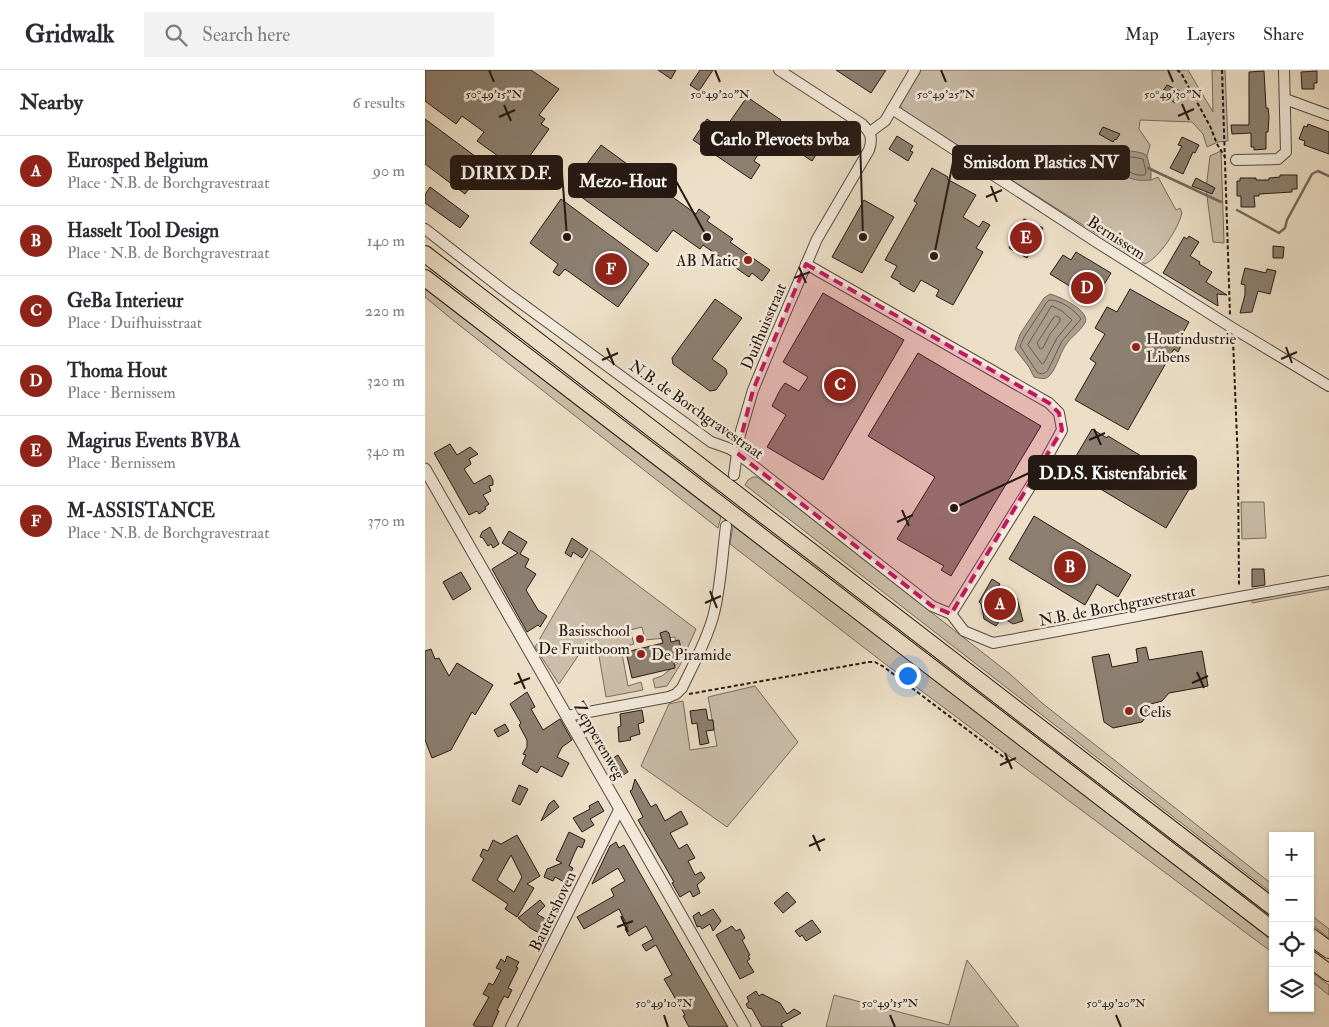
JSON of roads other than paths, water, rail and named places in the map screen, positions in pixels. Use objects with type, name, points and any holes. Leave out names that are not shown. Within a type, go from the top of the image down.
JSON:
[{"type":"highway","points":[[425,254],[1269,904]]},
{"type":"highway","points":[[425,278],[1269,927]]},
{"type":"highway","points":[[1314,939],[1329,950]]},
{"type":"highway","points":[[1314,962],[1329,973]]},
{"type":"street","points":[[779,70],[862,124],[870,132],[885,121],[915,70]]},
{"type":"street","points":[[1231,159],[1273,160],[1284,155],[1286,147],[1284,70]]},
{"type":"street","points":[[1285,99],[1329,115]]},
{"type":"street","name":"Bernissem","points":[[892,109],[1115,254],[1329,386]]},
{"type":"street","name":"Duifhuisstraat","points":[[734,475],[739,438],[753,390],[821,230],[869,150],[872,140],[870,132]]},
{"type":"street","name":"N.B. de Borchgravestraat","points":[[425,229],[711,442],[737,453],[932,606],[951,614],[964,631],[993,643],[1329,581]]},
{"type":"street","points":[[806,264],[1049,403],[1059,412],[1062,430],[1035,479],[951,614]]},
{"type":"street","name":"Zepperenweg","points":[[425,469],[745,1027]]},
{"type":"street","points":[[567,716],[677,694],[686,679],[713,618],[717,601],[725,526]]},
{"type":"street","name":"Bautershoven","points":[[511,1027],[620,808]]},
{"type":"water","points":[[1132,151],[1147,156],[1151,180],[1132,179],[1117,167],[1119,154]]},
{"type":"water","points":[[1050,294],[1079,309],[1086,318],[1083,326],[1065,346],[1051,375],[1046,378],[1034,377],[1015,349],[1020,334],[1044,298]]},
{"type":"waterway","points":[[1101,147],[1120,156]]},
{"type":"waterway","points":[[1148,168],[1221,202]]},
{"type":"waterway","points":[[1237,210],[1279,233],[1285,228],[1287,220],[1312,174],[1318,171],[1329,176]]},
{"type":"place","name":"DIRIX D.F.","points":[[567,237]]},
{"type":"place","name":"Mezo-Hout","points":[[707,237]]},
{"type":"place","name":"Carlo Plevoets bvba","points":[[863,237]]},
{"type":"place","name":"Magirus Events BVBA","points":[[1026,238]]},
{"type":"place","name":"Smisdom Plastics NV","points":[[934,256]]},
{"type":"place","name":"AB Matic","points":[[748,260]]},
{"type":"place","name":"M-ASSISTANCE","points":[[611,269]]},
{"type":"place","name":"Thoma Hout","points":[[1087,288]]},
{"type":"place","name":"Houtindustrie Libens","points":[[1136,347]]},
{"type":"place","name":"GeBa Interieur","points":[[840,385]]},
{"type":"place","name":"D.D.S. Kistenfabriek","points":[[954,508]]},
{"type":"place","name":"Hasselt Tool Design","points":[[1070,567]]},
{"type":"place","name":"Eurosped Belgium","points":[[1000,604]]},
{"type":"place","name":"Basisschool De Fruitboom","points":[[640,639]]},
{"type":"place","name":"De Piramide","points":[[641,654]]},
{"type":"place","name":"Celis","points":[[1129,711]]}]
